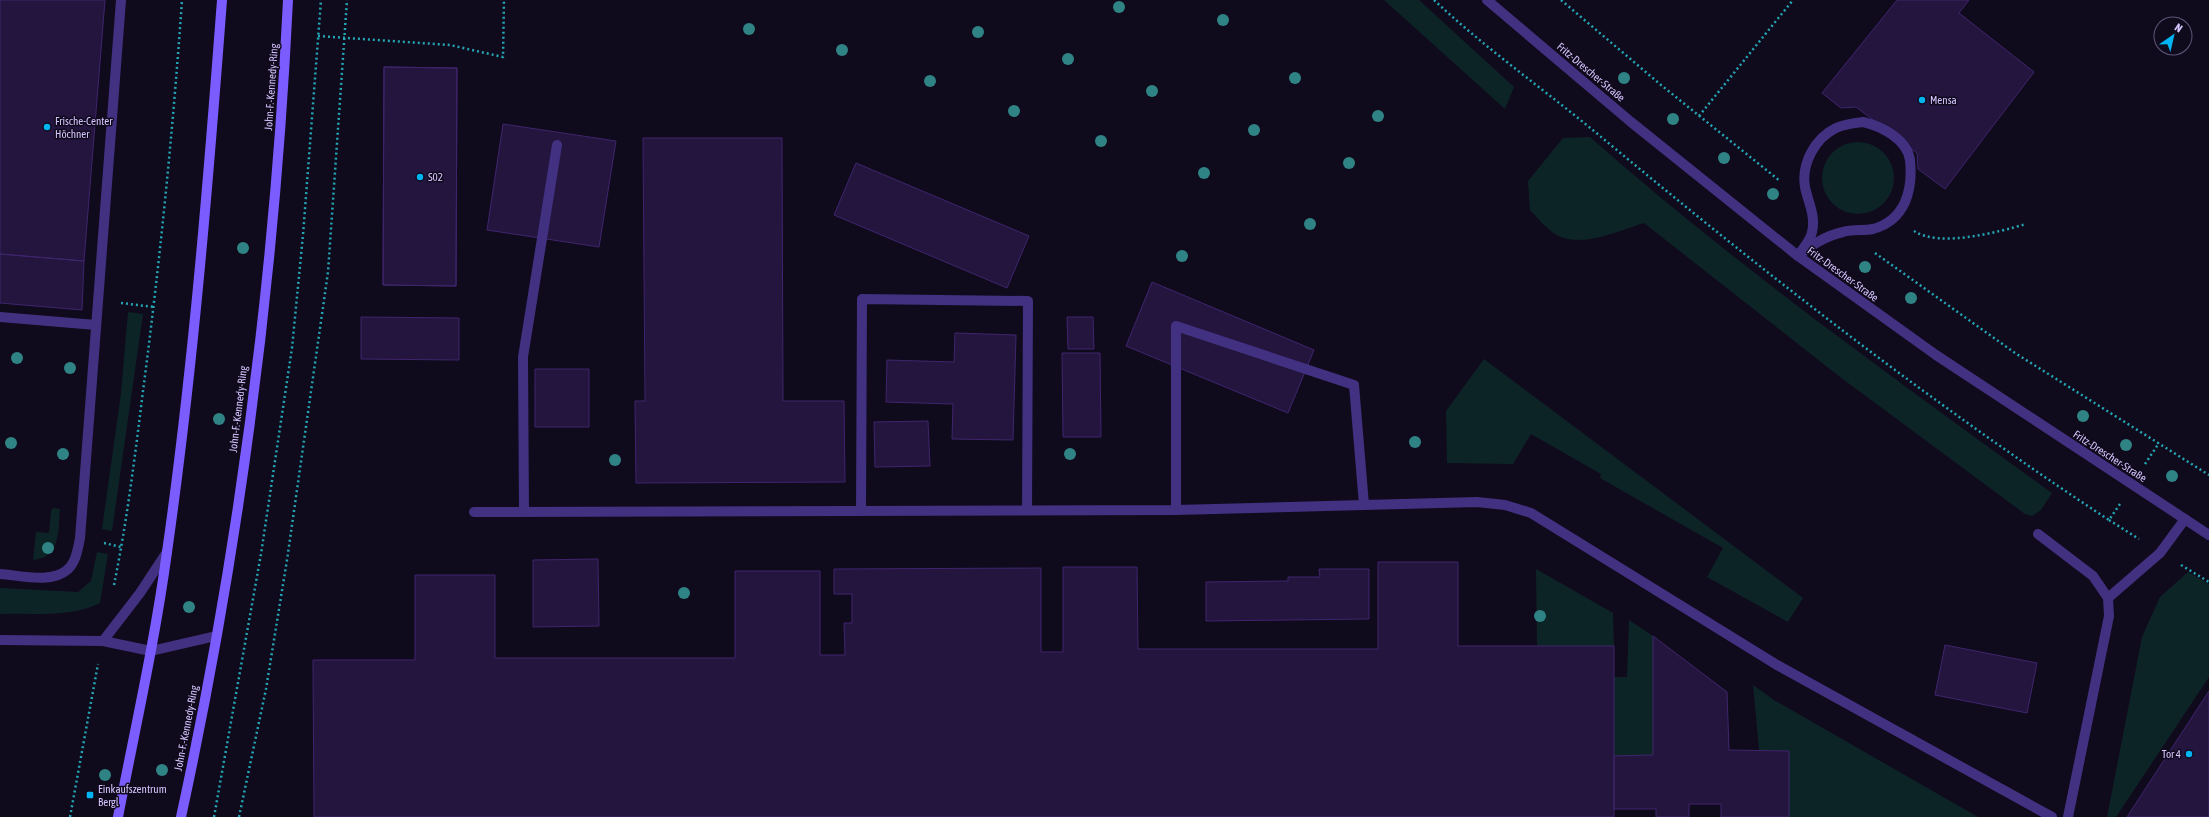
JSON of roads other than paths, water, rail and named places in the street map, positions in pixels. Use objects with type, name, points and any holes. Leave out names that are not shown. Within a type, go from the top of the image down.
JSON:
[{"type":"main road","points":[[118,817],[151,651],[167,552],[204,244],[222,0]]},
{"type":"main road","name":"John-F.-Kennedy-Ring","points":[[181,817],[196,749],[242,475],[264,298],[277,169],[288,0]]},
{"type":"street","points":[[0,574],[54,576],[68,570],[76,556],[80,538],[121,0]]},
{"type":"street","name":"Fritz-Drescher-Straße","points":[[1487,0],[1630,122],[1798,256],[1936,355],[2209,535]]},
{"type":"street","points":[[1863,122],[1879,126],[1892,135],[1908,152],[1912,177],[1907,201],[1893,218],[1876,228],[1861,232],[1844,231],[1820,239],[1798,256],[1812,233],[1812,207],[1805,186],[1805,168],[1821,139],[1835,128],[1863,122]]},
{"type":"street","points":[[524,512],[523,357],[557,145]]},
{"type":"street","points":[[861,510],[862,299],[1028,301],[1027,510]]},
{"type":"street","points":[[0,318],[96,325]]},
{"type":"street","points":[[1176,510],[1176,326],[1354,385],[1364,505]]},
{"type":"street","points":[[474,512],[1176,510],[1477,502],[1505,505],[1531,513],[1777,665],[2052,817]]},
{"type":"street","points":[[2108,598],[2160,553],[2185,519]]},
{"type":"street","points":[[2038,534],[2093,576],[2108,598],[2109,616],[2068,817]]},
{"type":"street","points":[[103,641],[140,593],[167,552]]},
{"type":"street","points":[[0,640],[103,641],[151,651],[216,636]]},
{"type":"place","name":"Mensa","points":[[1922,100]]},
{"type":"place","name":"Frische-Center Höchner","points":[[47,127]]},
{"type":"place","name":"S02","points":[[420,177]]},
{"type":"place","name":"Tor 4","points":[[2189,754]]},
{"type":"place","name":"Einkaufszentrum Bergl","points":[[90,795]]}]
